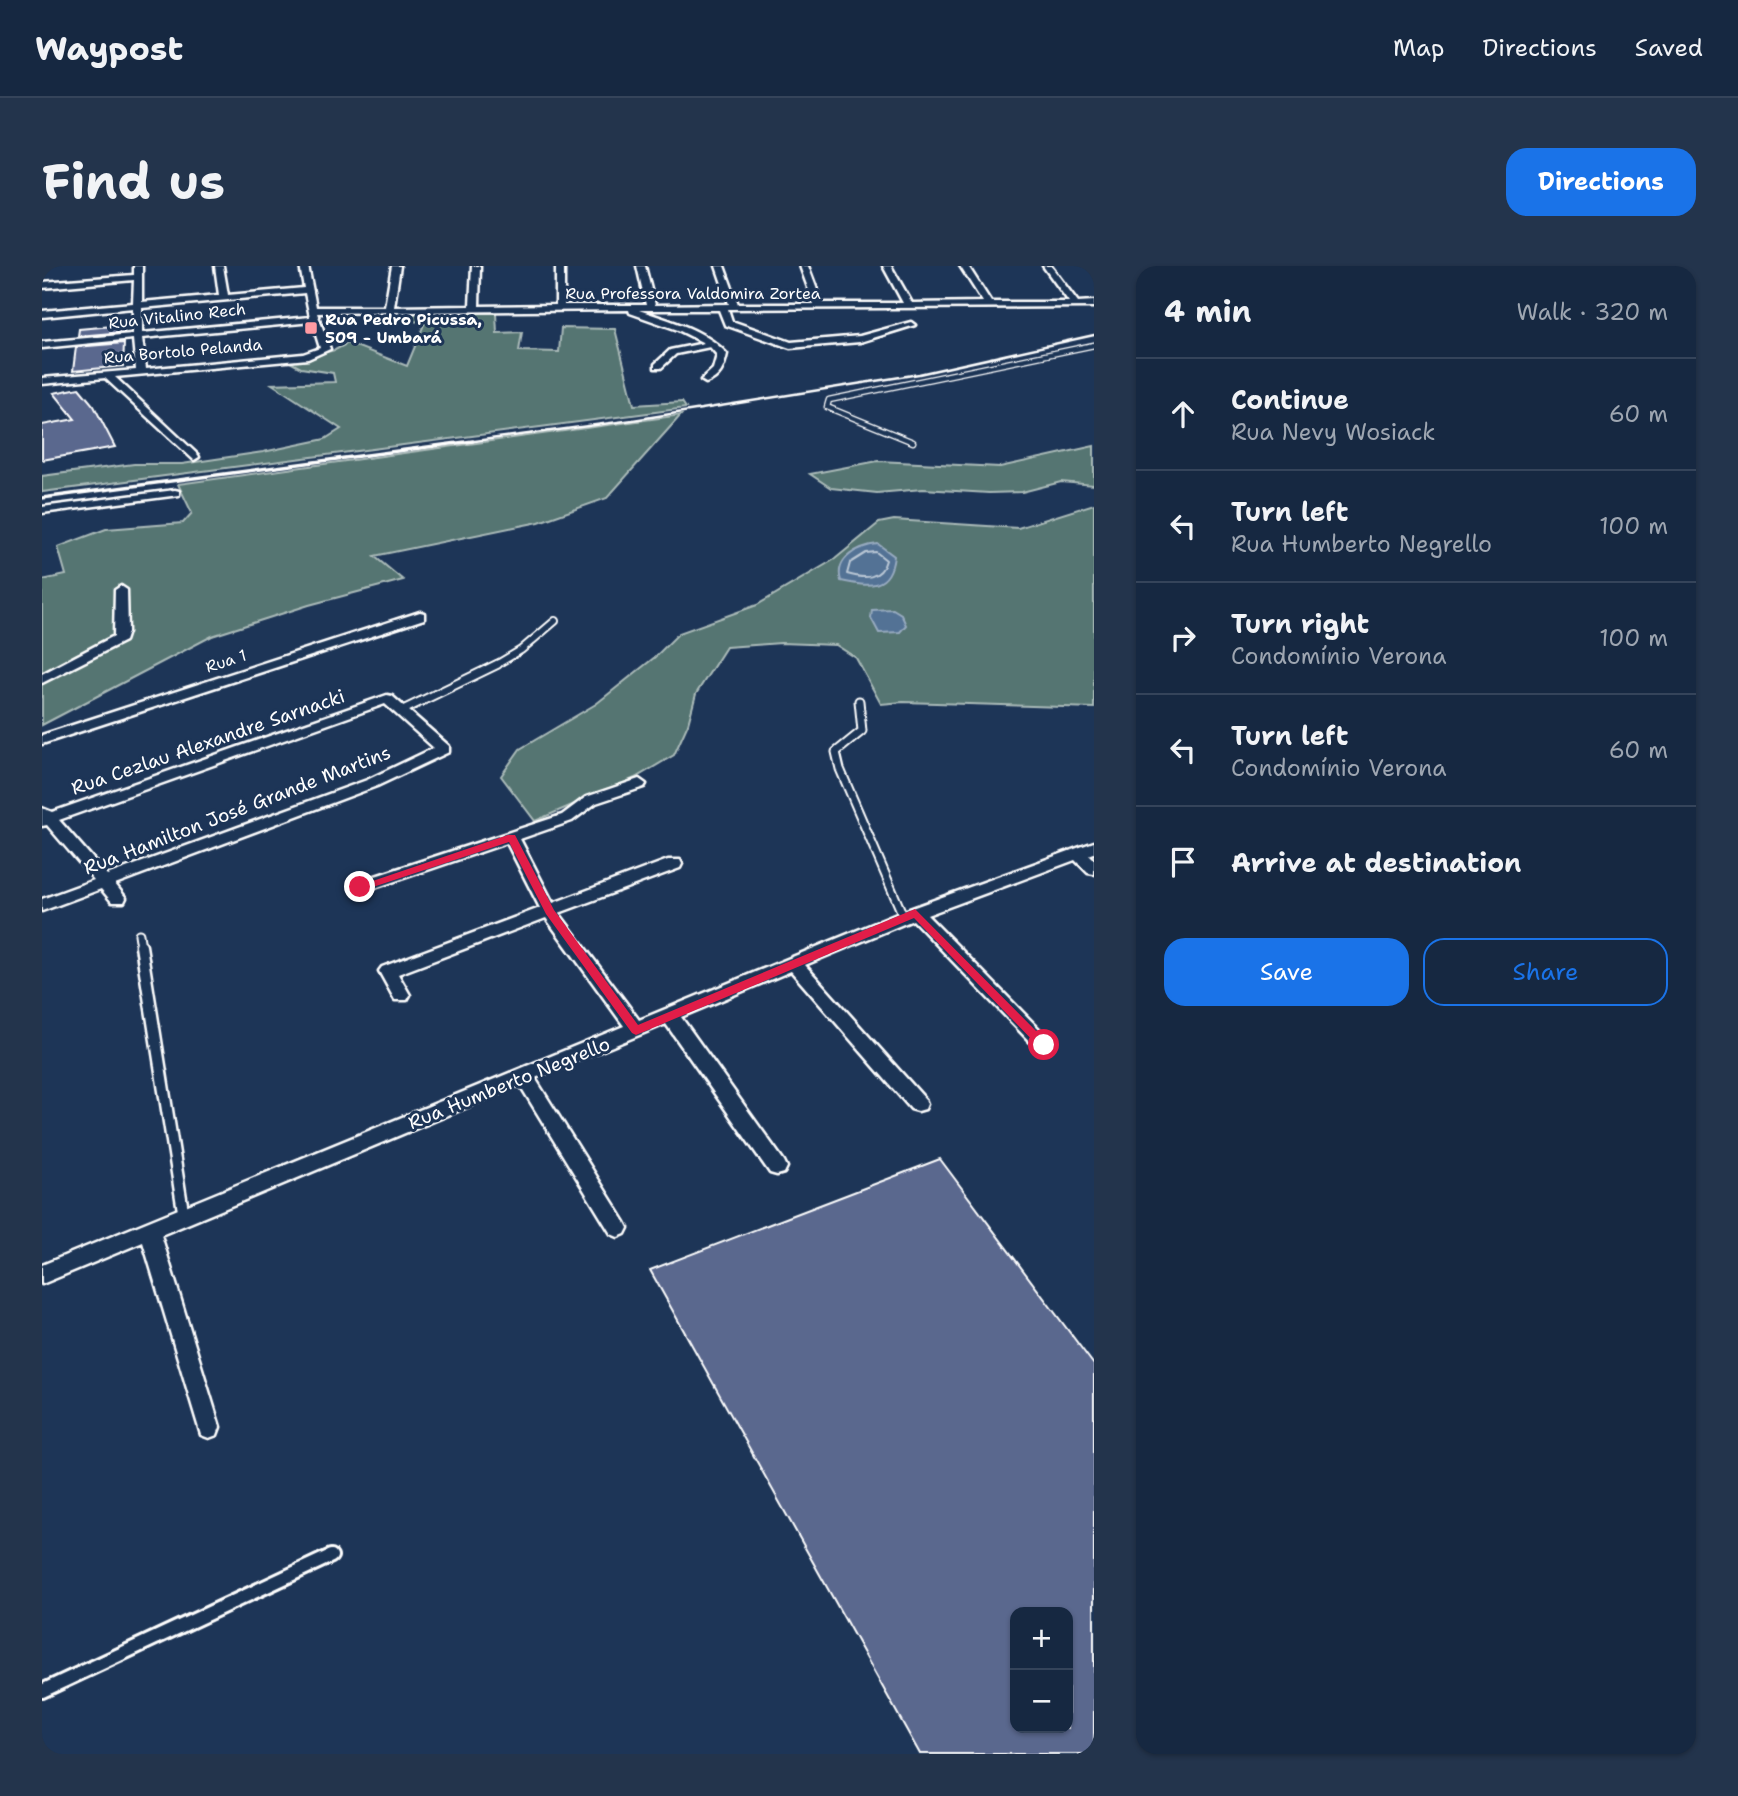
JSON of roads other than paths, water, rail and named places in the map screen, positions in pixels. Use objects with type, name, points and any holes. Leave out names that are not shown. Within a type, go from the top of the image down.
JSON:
[{"type":"street","points":[[138,266],[137,336],[141,370]]},
{"type":"street","points":[[219,266],[224,298]]},
{"type":"street","points":[[304,266],[314,314]]},
{"type":"street","points":[[389,310],[396,266]]},
{"type":"street","points":[[474,309],[476,266]]},
{"type":"street","points":[[560,266],[560,307]]},
{"type":"street","points":[[641,266],[651,306]]},
{"type":"street","points":[[720,266],[729,307],[728,323],[777,342],[790,345],[860,339],[911,325]]},
{"type":"street","points":[[804,266],[819,306]]},
{"type":"street","points":[[887,266],[909,305]]},
{"type":"street","points":[[964,266],[988,304]]},
{"type":"street","points":[[1047,266],[1075,304]]},
{"type":"street","points":[[42,285],[138,277]]},
{"type":"street","points":[[42,313],[308,290]]},
{"type":"street","name":"Rua Professora Valdomira Zortea","points":[[314,314],[560,307],[1094,303]]},
{"type":"street","points":[[626,307],[700,335],[713,344],[722,354],[720,365],[717,373],[706,380]]},
{"type":"street","name":"Rua Vitalino Rech","points":[[42,345],[314,314]]},
{"type":"street","name":"Rua Bortolo Pelanda","points":[[42,381],[305,357],[325,349],[314,314]]},
{"type":"street","points":[[658,366],[673,352],[713,344]]},
{"type":"street","points":[[106,374],[194,457]]},
{"type":"street","points":[[42,510],[175,493]]},
{"type":"street","points":[[42,679],[114,644],[120,638],[121,590]]},
{"type":"street","name":"Rua 1","points":[[42,740],[420,616]]},
{"type":"street","name":"Rua Cezlau Alexandre Sarnacki","points":[[44,816],[387,699],[401,711]]},
{"type":"street","name":"Rua Hamilton José Grande Martins","points":[[42,905],[372,783],[444,749],[401,711]]},
{"type":"street","points":[[360,887],[567,818],[591,800],[639,784]]},
{"type":"street","points":[[44,816],[118,898]]},
{"type":"street","points":[[512,838],[550,912],[636,1030]]},
{"type":"street","name":"Rua Humberto Negrello","points":[[42,1275],[910,915],[1090,859]]},
{"type":"street","points":[[401,995],[388,971],[674,864]]},
{"type":"street","points":[[910,915],[1044,1045]]},
{"type":"street","points":[[793,963],[918,1104]]},
{"type":"street","points":[[670,1016],[777,1167]]},
{"type":"street","points":[[523,1076],[618,1228]]},
{"type":"street","points":[[150,1231],[209,1427]]},
{"type":"lane","points":[[913,442],[827,407],[829,400],[1094,345]]},
{"type":"lane","points":[[401,711],[513,656],[533,643],[555,621]]},
{"type":"lane","points":[[859,701],[862,732],[836,752],[840,769],[910,915]]},
{"type":"lane","points":[[139,934],[184,1217]]},
{"type":"lane","points":[[42,1691],[331,1556]]},
{"type":"water","points":[[878,544],[894,556],[892,567],[883,580],[869,585],[841,581],[841,566],[850,555],[863,547]]},
{"type":"water","points":[[893,609],[901,614],[906,625],[900,632],[879,633],[871,618],[872,610]]},
{"type":"railway","points":[[460,443],[633,420],[919,374],[1094,335]]},
{"type":"railway","points":[[42,498],[473,441]]},
{"type":"place","name":"Rua Pedro Picussa, 509 - Umbará","points":[[311,328]]}]
